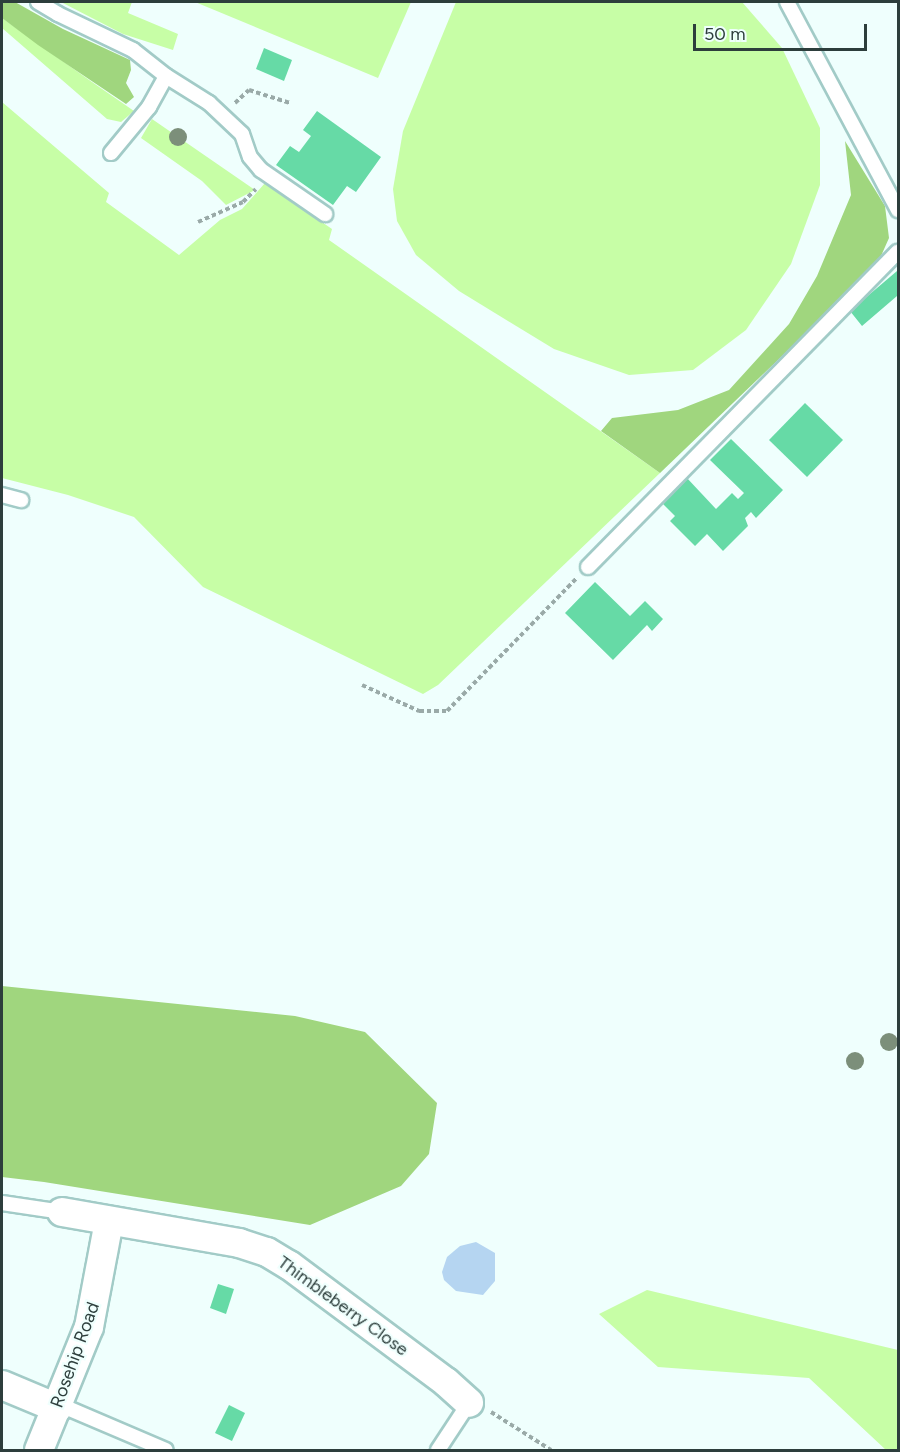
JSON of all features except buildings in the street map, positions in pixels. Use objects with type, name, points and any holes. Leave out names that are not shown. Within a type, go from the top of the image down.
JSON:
[{"type":"street","name":"Thimbleberry Close","points":[[62,1212],[239,1243],[267,1252],[289,1265],[479,1407]]},
{"type":"street","name":"Rosehip Road","points":[[39,1450],[89,1327],[109,1221]]},
{"type":"street","points":[[2,1385],[58,1406]]},
{"type":"lane","points":[[38,2],[133,50],[166,76],[209,103],[242,134],[250,157],[268,174],[325,214]]},
{"type":"lane","points":[[787,2],[898,210]]},
{"type":"lane","points":[[111,153],[149,107],[166,76]]},
{"type":"lane","points":[[588,567],[898,252]]},
{"type":"lane","points":[[2,495],[21,500]]},
{"type":"lane","points":[[2,1203],[62,1212]]},
{"type":"lane","points":[[58,1406],[166,1450]]},
{"type":"lane","points":[[438,1450],[479,1407]]},
{"type":"path","points":[[222,115],[249,90],[290,103]]},
{"type":"path","points":[[198,222],[243,202],[268,174]]},
{"type":"path","points":[[362,685],[419,711],[447,711],[588,567]]},
{"type":"path","points":[[479,1407],[551,1450]]},
{"type":"green space","points":[[2,2],[15,2],[63,29],[130,60],[131,70],[126,83],[134,97],[126,104],[38,45],[2,18]]},
{"type":"green space","points":[[61,2],[132,2],[128,13],[178,34],[173,50],[123,34]]},
{"type":"green space","points":[[195,2],[411,2],[378,78]]},
{"type":"green space","points":[[456,2],[742,2],[782,48],[820,128],[820,185],[791,264],[746,330],[693,370],[629,375],[554,349],[459,291],[416,255],[397,221],[393,189],[403,131]]},
{"type":"green space","points":[[2,18],[134,111],[121,122],[107,119],[2,28]]},
{"type":"green space","points":[[2,102],[109,193],[106,202],[179,255],[220,220],[242,209],[265,183],[332,229],[329,240],[660,473],[438,685],[423,694],[203,587],[134,517],[68,495],[2,478]]},
{"type":"green space","points":[[152,119],[255,190],[226,205],[202,181],[141,138]]},
{"type":"green space","points":[[845,141],[885,206],[889,238],[877,265],[660,473],[601,431],[612,418],[678,410],[729,390],[789,324],[817,276],[851,195]]},
{"type":"green space","points":[[2,986],[295,1016],[365,1032],[437,1103],[429,1154],[401,1186],[310,1225],[2,1177]]},
{"type":"green space","points":[[647,1290],[898,1350],[898,1450],[886,1450],[809,1378],[658,1367],[599,1314]]},
{"type":"water","points":[[476,1242],[495,1253],[495,1281],[483,1295],[456,1291],[444,1280],[442,1272],[447,1257],[460,1246]]}]
